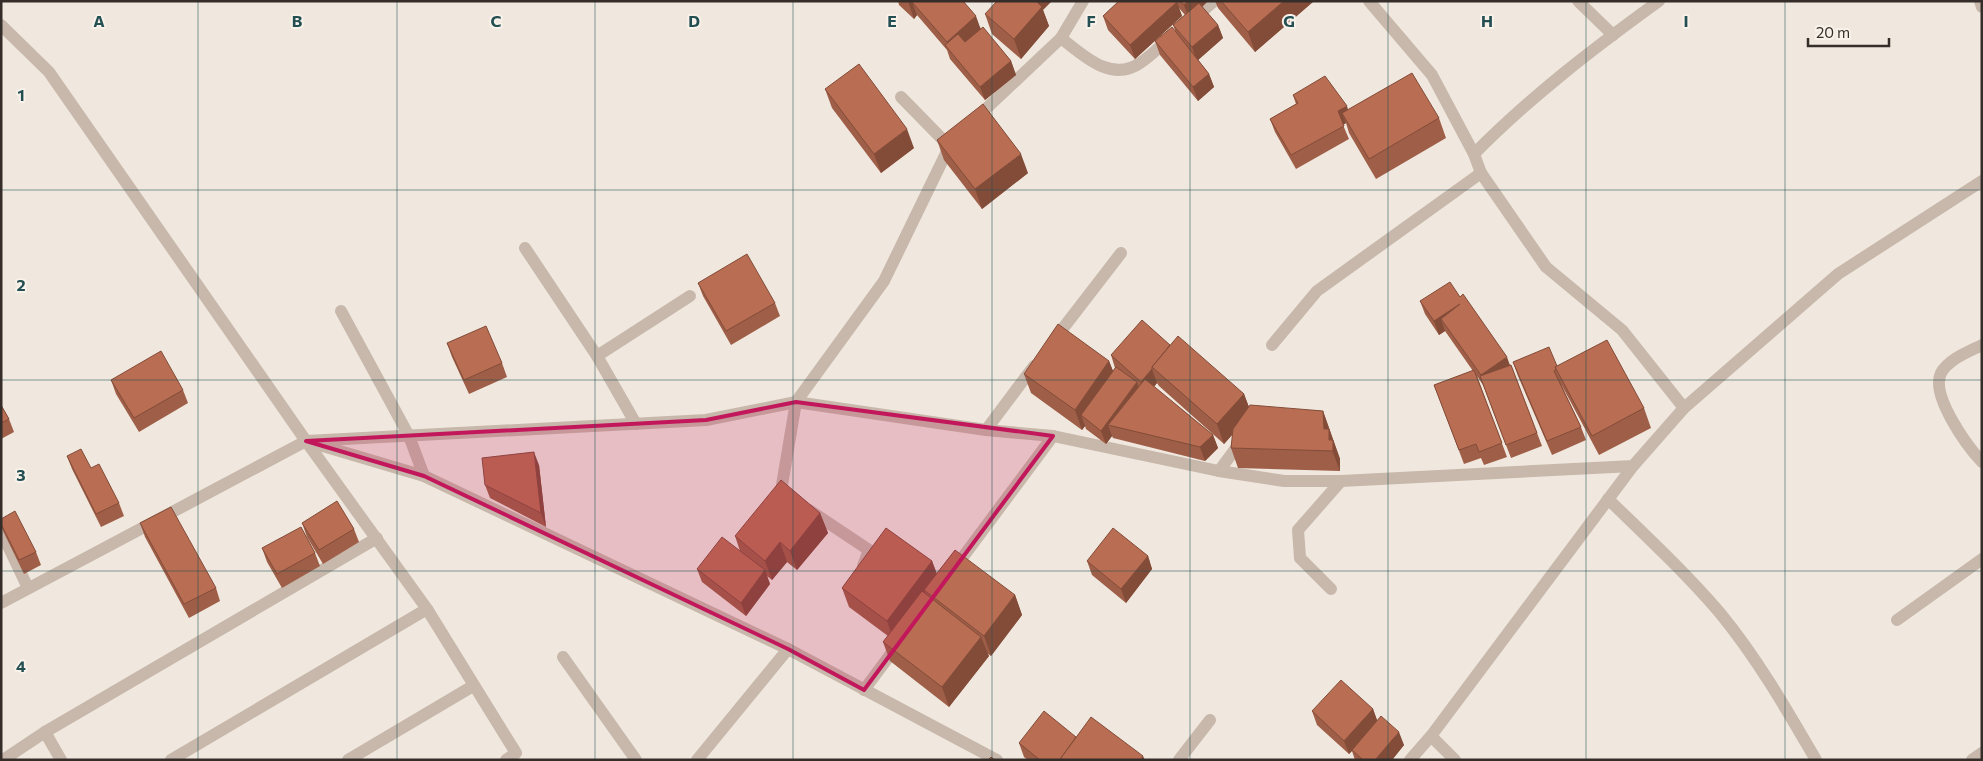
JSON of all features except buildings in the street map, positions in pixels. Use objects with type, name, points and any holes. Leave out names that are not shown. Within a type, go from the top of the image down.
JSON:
[{"type":"street","points":[[858,581],[869,550],[781,491],[796,402],[884,281],[948,145],[1061,38],[1083,1]]},
{"type":"street","points":[[1061,38],[1096,65],[1117,71],[1139,65],[1214,1]]},
{"type":"street","points":[[1369,1],[1432,76],[1474,154],[1481,173],[1546,267],[1622,330],[1684,408]]},
{"type":"street","points":[[1578,1],[1613,35]]},
{"type":"street","points":[[1474,154],[1506,121],[1613,35],[1659,1]]},
{"type":"street","points":[[1980,1],[1982,7]]},
{"type":"street","points":[[1,25],[48,72],[306,441],[427,610],[516,753],[506,760]]},
{"type":"street","points":[[901,98],[948,145]]},
{"type":"street","points":[[1272,345],[1317,292],[1481,173]]},
{"type":"street","points":[[1410,760],[1431,736],[1633,466],[1684,408],[1838,274],[1982,181]]},
{"type":"street","points":[[525,248],[597,356],[636,424]]},
{"type":"street","points":[[986,430],[1121,253]]},
{"type":"street","points":[[597,356],[690,296]]},
{"type":"street","points":[[341,311],[409,436],[424,476]]},
{"type":"street","points":[[1982,344],[1955,359],[1941,373],[1938,385],[1952,421],[1982,462]]},
{"type":"street","points":[[1,603],[306,441],[706,420],[796,402],[986,430],[1053,436],[1219,471],[1284,481],[1341,481],[1633,466]]},
{"type":"street","points":[[1219,471],[1247,432]]},
{"type":"street","points":[[947,579],[1053,436]]},
{"type":"street","points":[[306,441],[424,476],[788,648],[997,760]]},
{"type":"street","points":[[1331,590],[1300,558],[1298,530],[1341,481]]},
{"type":"street","points":[[1608,499],[1670,558],[1721,614],[1773,687],[1816,760]]},
{"type":"street","points":[[1,530],[28,588]]},
{"type":"street","points":[[3,760],[45,732],[377,538]]},
{"type":"street","points":[[1897,620],[1982,559]]},
{"type":"street","points":[[172,760],[427,610]]},
{"type":"street","points":[[864,690],[906,635]]},
{"type":"street","points":[[697,760],[788,648]]},
{"type":"street","points":[[564,657],[636,760]]},
{"type":"street","points":[[348,760],[473,686]]},
{"type":"street","points":[[1180,760],[1210,720]]},
{"type":"street","points":[[45,732],[61,760]]},
{"type":"street","points":[[1431,736],[1455,760]]},
{"type":"street","points":[[1972,760],[1982,753]]},
{"type":"highlighted area","points":[[796,402],[1053,436],[864,690],[788,649],[424,476],[306,441],[706,420]]}]
